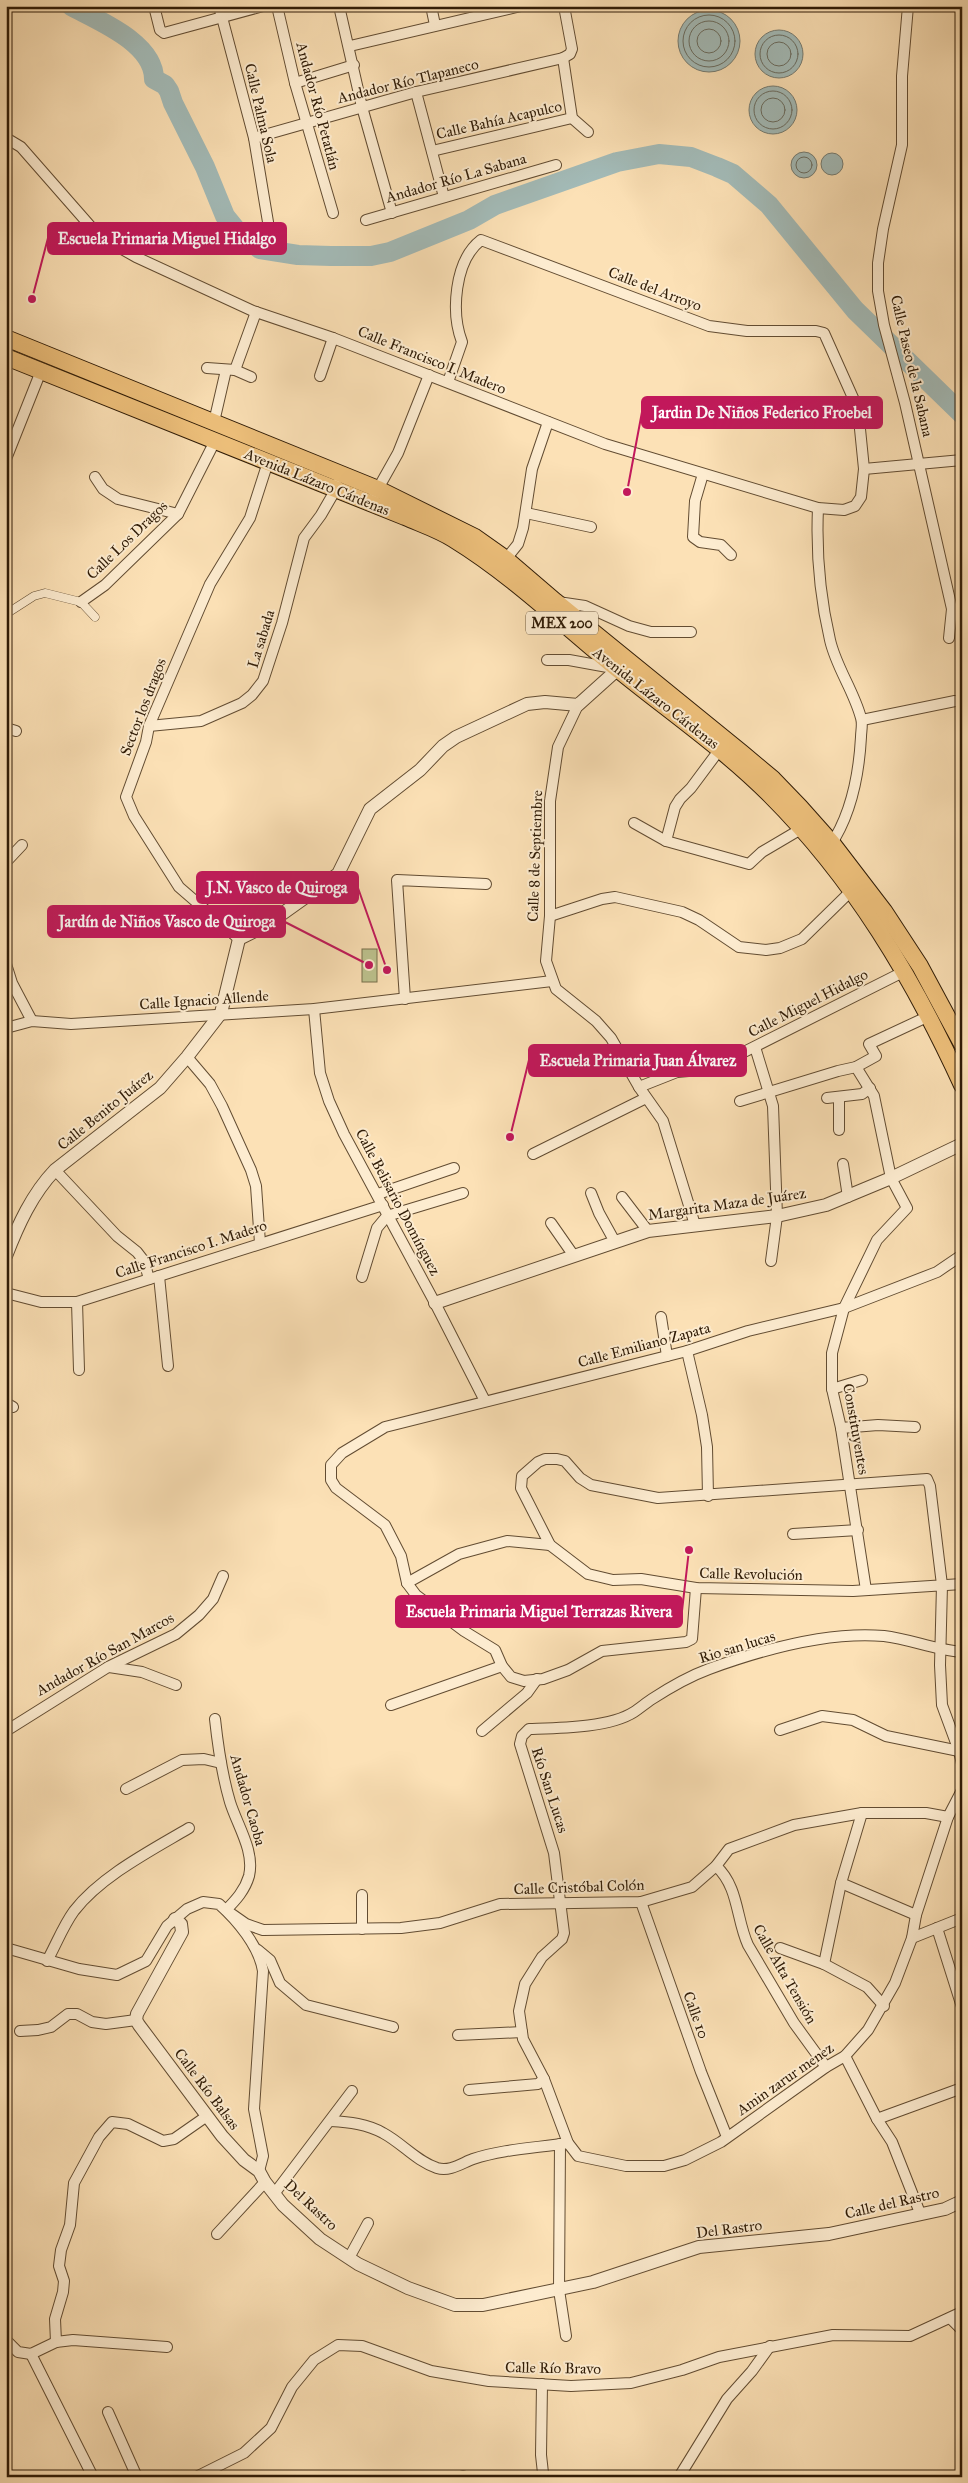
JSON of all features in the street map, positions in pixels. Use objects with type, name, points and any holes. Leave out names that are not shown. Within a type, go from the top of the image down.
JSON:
[{"type":"main road","name":"Avenida Lázaro Cárdenas","points":[[6,338],[336,472],[374,496],[452,539],[511,581],[618,669],[720,749],[771,795],[801,828],[828,849],[851,891],[905,971],[962,1085]]},
{"type":"main road","name":"Avenida Lázaro Cárdenas","points":[[6,357],[336,489],[374,496],[475,537],[506,559],[767,774],[908,947],[943,1005],[962,1044]]},
{"type":"street","points":[[154,6],[161,32],[223,18],[263,6]]},
{"type":"street","name":"Calle Palma Sola","points":[[220,6],[254,138],[269,228]]},
{"type":"street","name":"Andador Río Petatlán","points":[[277,6],[295,83],[333,213]]},
{"type":"street","points":[[339,6],[350,46],[362,107],[392,213]]},
{"type":"street","points":[[431,6],[435,25]]},
{"type":"street","points":[[350,46],[521,6]]},
{"type":"street","points":[[564,6],[572,49],[567,56],[572,118],[588,132]]},
{"type":"street","name":"Calle Paseo de la Sabana","points":[[908,6],[902,76],[902,145],[883,229],[878,263],[878,291],[884,325],[920,465],[952,609],[949,638]]},
{"type":"street","name":"Andador Río Tlapaneco","points":[[254,138],[416,92],[567,56]]},
{"type":"street","points":[[295,83],[354,65]]},
{"type":"street","points":[[416,92],[444,197]]},
{"type":"street","name":"Calle Bahía Acapulco","points":[[432,151],[572,118]]},
{"type":"street","name":"Calle Francisco I. Madero","points":[[6,138],[21,147],[99,236],[136,257],[256,312],[333,338],[605,444],[818,508],[844,510],[856,506],[862,497],[864,469]]},
{"type":"street","name":"Andador Río La Sabana","points":[[366,220],[556,165]]},
{"type":"street","name":"Calle del Arroyo","points":[[448,382],[462,342],[457,327],[456,297],[460,277],[469,254],[481,240],[647,301],[709,326],[747,331],[816,331],[824,333],[858,409],[864,469]]},
{"type":"street","points":[[214,422],[230,370],[256,312]]},
{"type":"street","points":[[320,376],[333,338]]},
{"type":"street","points":[[207,368],[230,370],[251,377]]},
{"type":"street","points":[[6,459],[40,371]]},
{"type":"street","points":[[374,496],[386,471],[398,454],[429,375]]},
{"type":"street","points":[[506,559],[518,544],[526,513],[532,468],[548,422]]},
{"type":"street","name":"Calle Los Dragos","points":[[81,602],[105,585],[178,514],[215,441]]},
{"type":"street","points":[[864,469],[958,460]]},
{"type":"street","name":"Sector los dragos","points":[[239,939],[179,887],[134,816],[126,797],[146,742],[149,726],[210,584],[250,518],[268,462]]},
{"type":"street","points":[[336,472],[336,489]]},
{"type":"street","points":[[703,474],[695,502],[693,537],[700,542],[721,545],[731,556]]},
{"type":"street","points":[[95,478],[104,490],[118,499],[178,514]]},
{"type":"street","name":"La sabada","points":[[149,726],[201,721],[242,703],[252,695],[264,680],[282,623],[304,538],[321,515],[336,489]]},
{"type":"street","points":[[818,508],[817,537],[824,612],[830,643],[862,720],[860,756],[856,781],[849,806],[828,849]]},
{"type":"street","points":[[526,513],[591,526]]},
{"type":"street","points":[[6,614],[34,596],[45,593],[81,602],[95,617]]},
{"type":"street","points":[[555,601],[585,606],[629,626],[651,632],[691,632]]},
{"type":"street","points":[[547,660],[569,660],[618,669]]},
{"type":"street","points":[[239,939],[265,926],[338,874],[370,809],[420,770],[443,746],[456,737],[527,704],[545,702],[578,705],[618,669]]},
{"type":"street","points":[[862,720],[954,701]]},
{"type":"street","name":"Calle 8 de Septiembre","points":[[552,981],[546,961],[550,916],[550,801],[558,747],[563,733],[578,705]]},
{"type":"street","points":[[666,841],[674,807],[692,788],[720,749]]},
{"type":"street","points":[[634,823],[666,841],[749,864],[757,856],[801,828]]},
{"type":"street","points":[[6,862],[22,845]]},
{"type":"street","points":[[405,999],[397,880],[486,884]]},
{"type":"street","points":[[550,916],[602,899],[615,897],[682,912],[699,920],[739,947],[766,950],[780,948],[802,940],[851,891]]},
{"type":"street","name":"Calle Benito Juárez","points":[[6,1256],[13,1238],[42,1185],[55,1170],[160,1088],[221,1013],[239,939]]},
{"type":"street","points":[[6,964],[9,986],[32,1020]]},
{"type":"street","name":"Calle Miguel Hidalgo","points":[[639,1087],[677,1072],[700,1070],[755,1047],[905,971]]},
{"type":"street","points":[[552,981],[556,989],[596,1020],[611,1038],[639,1087],[663,1121],[695,1225]]},
{"type":"street","name":"Calle Ignacio Allende","points":[[6,1028],[32,1020],[71,1024],[221,1013],[314,1009],[552,981]]},
{"type":"street","name":"Calle Belisario Domínguez","points":[[314,1009],[320,1073],[329,1101],[344,1134],[378,1194],[387,1216],[435,1302],[485,1401]]},
{"type":"street","points":[[740,1101],[856,1067],[876,1056],[870,1044],[929,1016]]},
{"type":"street","points":[[755,1047],[774,1106],[777,1216],[771,1261]]},
{"type":"street","points":[[187,1057],[210,1084],[251,1170],[256,1186],[260,1243]]},
{"type":"street","points":[[856,1067],[870,1088],[878,1109],[880,1129],[891,1178]]},
{"type":"street","points":[[827,1098],[862,1094],[870,1088]]},
{"type":"street","points":[[533,1154],[646,1098]]},
{"type":"street","points":[[839,1098],[839,1130]]},
{"type":"street","name":"Margarita Maza de Juárez","points":[[435,1302],[648,1231],[777,1216],[826,1205],[891,1178],[962,1144]]},
{"type":"street","points":[[843,1164],[848,1197]]},
{"type":"street","points":[[378,1194],[454,1168]]},
{"type":"street","points":[[55,1170],[117,1236],[136,1252],[154,1277],[168,1366]]},
{"type":"street","name":"Constituyentes","points":[[866,1590],[841,1428],[832,1389],[832,1353],[844,1308],[877,1240],[906,1211],[906,1205],[891,1178]]},
{"type":"street","points":[[362,1277],[377,1228],[387,1216],[463,1193]]},
{"type":"street","points":[[591,1193],[599,1213],[616,1242]]},
{"type":"street","points":[[622,1197],[648,1231]]},
{"type":"street","name":"Calle Francisco I. Madero","points":[[6,1293],[41,1302],[77,1302],[383,1205]]},
{"type":"street","points":[[551,1223],[574,1256]]},
{"type":"street","name":"Calle Emiliano Zapata","points":[[407,1583],[402,1556],[385,1525],[336,1488],[331,1480],[333,1460],[386,1427],[687,1351],[748,1331],[844,1308],[937,1272],[962,1255]]},
{"type":"street","points":[[77,1302],[79,1370]]},
{"type":"street","points":[[661,1317],[667,1356]]},
{"type":"street","points":[[687,1351],[702,1415],[707,1447],[708,1496],[918,1478],[927,1479],[930,1486],[942,1585],[942,1650],[940,1665],[942,1705],[962,1764]]},
{"type":"street","points":[[832,1389],[862,1380]]},
{"type":"street","points":[[841,1428],[878,1425],[915,1427]]},
{"type":"street","name":"Calle Revolución","points":[[708,1496],[658,1498],[609,1490],[591,1485],[580,1478],[565,1461],[557,1459],[545,1459],[532,1466],[522,1476],[521,1488],[550,1545],[588,1574],[613,1580],[642,1579],[696,1588],[866,1590],[962,1584]]},
{"type":"street","points":[[793,1534],[858,1530]]},
{"type":"street","points":[[550,1545],[508,1541],[498,1543],[459,1554],[407,1583],[416,1595],[464,1631],[495,1650],[502,1666],[510,1676],[524,1681],[568,1670],[602,1652],[686,1642],[692,1639],[696,1588]]},
{"type":"street","name":"Andador Río San Marcos","points":[[9,1728],[108,1667],[176,1634],[199,1615],[213,1599],[223,1576]]},
{"type":"street","name":"Rio san lucas","points":[[652,1698],[707,1670],[750,1655],[806,1641],[856,1636],[885,1636],[942,1650]]},
{"type":"street","points":[[942,1650],[962,1652]]},
{"type":"street","points":[[391,1706],[502,1666]]},
{"type":"street","points":[[108,1667],[142,1672],[176,1686]]},
{"type":"street","points":[[482,1731],[527,1693],[537,1679]]},
{"type":"street","name":"Río San Lucas","points":[[562,1902],[554,1853],[520,1744],[522,1736],[530,1730],[598,1724],[632,1713],[652,1698]]},
{"type":"street","points":[[780,1730],[822,1716],[853,1720],[886,1736],[959,1751]]},
{"type":"street","name":"Andador Caoba","points":[[215,1720],[221,1764],[231,1803],[248,1848],[250,1874],[242,1894],[226,1910]]},
{"type":"street","points":[[126,1789],[182,1760],[204,1759],[221,1764]]},
{"type":"street","name":"Amin zarur menez","points":[[564,2144],[578,2156],[626,2166],[664,2166],[685,2160],[727,2137],[845,2056],[868,2030],[884,2006],[912,1938],[916,1915],[948,1817],[962,1790]]},
{"type":"street","points":[[824,1964],[841,1883],[862,1813]]},
{"type":"street","name":"Calle Cristóbal Colón","points":[[226,1910],[246,1924],[263,1930],[362,1929],[401,1928],[440,1923],[500,1904],[641,1902],[692,1887],[716,1866],[729,1849],[794,1825],[862,1813],[926,1813],[948,1817]]},
{"type":"street","points":[[47,1961],[74,1911],[101,1884],[151,1850],[189,1828]]},
{"type":"street","name":"Calle Alta Tensión","points":[[716,1866],[725,1875],[738,1903],[742,1932],[748,1945],[794,2023],[826,2068]]},
{"type":"street","points":[[841,1883],[916,1915]]},
{"type":"street","points":[[362,1895],[362,1929]]},
{"type":"street","points":[[6,1948],[98,1974],[117,1975],[146,1961],[167,1926],[187,1909],[203,1902],[218,1904],[226,1910],[255,1948],[261,1959],[263,1971],[254,2109],[263,2156],[262,2176],[217,2234]]},
{"type":"street","points":[[562,1902],[564,1932],[562,1939],[542,1957],[525,1984],[519,2012],[522,2036],[544,2080],[564,2144],[559,2290],[566,2336]]},
{"type":"street","name":"Calle 10","points":[[641,1902],[698,2063],[727,2137]]},
{"type":"street","points":[[912,1938],[962,1918]]},
{"type":"street","points":[[20,2031],[51,2027],[68,2014],[77,2014],[92,2022],[106,2024],[136,2020],[137,2014],[182,1932],[181,1924],[175,1919]]},
{"type":"street","points":[[938,1928],[962,2007]]},
{"type":"street","points":[[255,1948],[270,1960],[280,1983],[306,2005],[392,2027]]},
{"type":"street","points":[[780,1948],[824,1964],[867,1987],[884,2006]]},
{"type":"street","name":"Calle Río Balsas","points":[[136,2020],[207,2116],[244,2160],[262,2176]]},
{"type":"street","points":[[458,2035],[522,2036]]},
{"type":"street","points":[[845,2056],[877,2119],[892,2142],[920,2214]]},
{"type":"street","points":[[469,2090],[538,2084],[544,2080]]},
{"type":"street","points":[[877,2119],[962,2088]]},
{"type":"street","points":[[274,2194],[352,2092]]},
{"type":"street","points":[[56,2342],[55,2318],[63,2292],[64,2281],[59,2266],[61,2250],[70,2226],[74,2183],[99,2137],[112,2122],[128,2124],[163,2141],[174,2139],[207,2116]]},
{"type":"street","points":[[331,2121],[357,2123],[383,2133],[410,2154],[438,2169],[453,2168],[472,2159],[493,2153],[564,2144]]},
{"type":"street","name":"Del Rastro","points":[[262,2176],[274,2194],[320,2239],[349,2258],[408,2288],[455,2304],[483,2305],[559,2290],[593,2282],[699,2247],[829,2234]]},
{"type":"street","name":"Calle del Rastro","points":[[829,2234],[945,2209],[962,2201]]},
{"type":"street","points":[[349,2258],[368,2224]]},
{"type":"street","name":"Calle Río Bravo","points":[[196,2477],[244,2453],[271,2428],[292,2387],[314,2360],[338,2345],[362,2346],[431,2371],[489,2382],[571,2386],[631,2383],[682,2370],[719,2357],[833,2335],[910,2336],[951,2319],[962,2312]]},
{"type":"street","points":[[951,2319],[962,2330]]},
{"type":"street","points":[[6,2340],[18,2352],[31,2354],[56,2342],[73,2340],[167,2347]]},
{"type":"street","points":[[679,2477],[727,2399],[752,2371],[770,2346]]},
{"type":"street","points":[[31,2354],[93,2477]]},
{"type":"street","points":[[542,2384],[540,2454],[544,2473]]},
{"type":"street","points":[[108,2412],[137,2477]]},
{"type":"green space","points":[[362,949],[377,949],[377,982],[362,982]]},
{"type":"water","points":[[703,10],[715,10],[731,19],[738,29],[740,41],[738,53],[731,63],[715,72],[703,72],[692,67],[683,58],[678,47],[678,35],[683,24],[692,15]]},
{"type":"water","points":[[779,30],[788,32],[796,37],[801,45],[803,54],[801,63],[796,71],[788,76],[779,78],[770,76],[762,71],[757,63],[755,54],[757,45],[762,37],[770,32]]},
{"type":"water","points":[[773,86],[782,88],[790,93],[795,101],[797,110],[795,119],[790,127],[782,132],[773,134],[764,132],[756,127],[751,119],[749,110],[751,101],[756,93],[764,88]]},
{"type":"water","points":[[804,152],[813,156],[817,165],[813,174],[804,178],[795,174],[791,165],[795,156]]},
{"type":"water","points":[[832,153],[842,160],[843,164],[836,174],[832,175],[822,168],[821,164],[828,154]]},
{"type":"waterway","points":[[71,6],[110,26],[135,44],[145,55],[152,66],[154,79],[165,85],[169,91],[173,103],[205,167],[225,216],[238,232],[260,249],[298,255],[331,256],[371,256],[390,252],[469,220],[495,205],[617,162],[659,154],[691,157],[733,174],[769,205],[855,310],[962,414]]},
{"type":"place","name":"Escuela Primaria Miguel Hidalgo","points":[[32,299]]},
{"type":"place","name":"Jardin De Niños Federico Froebel","points":[[627,492]]},
{"type":"place","name":"Jardín de Niños Vasco de Quiroga","points":[[369,965]]},
{"type":"place","name":"J.N. Vasco de Quiroga","points":[[387,970]]},
{"type":"place","name":"Escuela Primaria Juan Álvarez","points":[[510,1137]]},
{"type":"place","name":"Escuela Primaria Miguel Terrazas Rivera","points":[[689,1550]]}]
